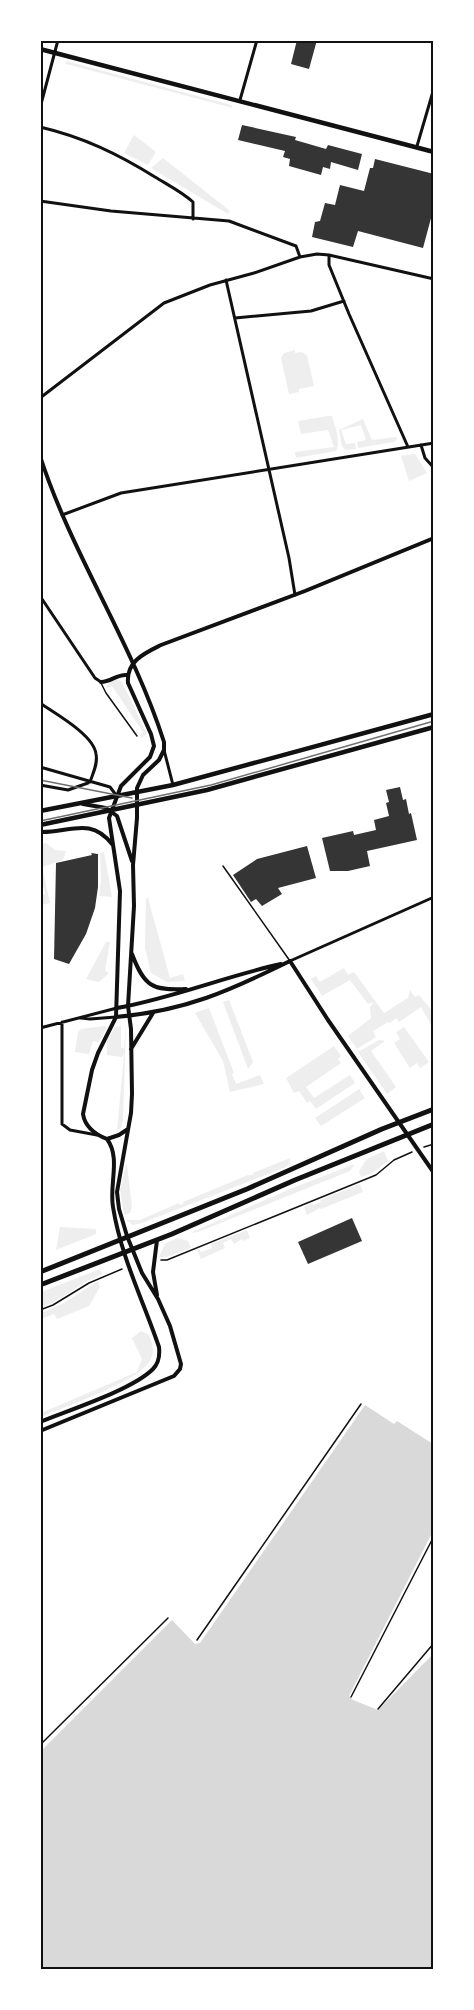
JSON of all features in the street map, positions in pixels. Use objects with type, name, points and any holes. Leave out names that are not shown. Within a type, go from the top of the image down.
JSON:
[{"type":"main road","points":[[40,49],[434,152]]},
{"type":"main road","points":[[40,811],[173,785],[434,714]]},
{"type":"main road","points":[[40,825],[207,790],[434,727]]},
{"type":"main road","points":[[40,1272],[293,1170],[398,1122],[434,1109]]},
{"type":"main road","points":[[40,1285],[133,1250],[295,1180],[434,1124]]},
{"type":"street","points":[[40,108],[58,40]]},
{"type":"street","points":[[240,100],[257,40]]},
{"type":"street","points":[[417,147],[434,88]]},
{"type":"street","points":[[40,128],[94,143],[126,159],[194,202],[193,219]]},
{"type":"street","points":[[40,201],[229,221],[297,246],[300,257]]},
{"type":"street","points":[[40,398],[164,303],[210,285],[300,257],[317,254],[329,255],[434,279]]},
{"type":"street","points":[[329,255],[329,265],[408,447]]},
{"type":"street","points":[[226,280],[295,595]]},
{"type":"street","points":[[235,318],[311,311],[344,301]]},
{"type":"street","points":[[61,516],[121,493],[434,443]]},
{"type":"street","points":[[421,445],[425,458],[434,468]]},
{"type":"street","points":[[40,456],[61,516],[133,663],[164,742],[173,785]]},
{"type":"street","points":[[97,1136],[84,1119],[84,1104],[87,1086],[98,1053],[116,1017],[117,1008],[121,901],[109,823],[123,782],[152,756],[154,746],[152,734],[128,683],[127,675],[133,663],[146,652],[161,645],[295,595],[434,538]]},
{"type":"street","points":[[40,596],[95,678],[106,682],[122,674],[127,675]]},
{"type":"street","points":[[40,703],[89,739],[96,755],[96,765],[90,782]]},
{"type":"street","points":[[40,1431],[178,1373],[180,1369],[181,1358],[158,1299],[142,1273],[127,1236],[119,1209],[117,1192],[132,1094],[128,1006],[137,793],[140,779],[159,760],[164,750]]},
{"type":"street","points":[[40,767],[110,787],[117,796]]},
{"type":"street","points":[[40,785],[68,790],[90,782]]},
{"type":"street","points":[[81,803],[112,811],[120,821],[133,865]]},
{"type":"street","points":[[40,832],[88,828],[101,833],[112,844]]},
{"type":"street","points":[[79,1018],[153,1013],[209,998],[434,897]]},
{"type":"street","points":[[131,951],[140,974],[148,984],[162,989],[193,988]]},
{"type":"street","points":[[40,1028],[128,1006],[244,972],[290,962]]},
{"type":"street","points":[[290,962],[434,1173]]},
{"type":"street","points":[[131,1050],[153,1013]]},
{"type":"street","points":[[62,1022],[62,1124],[70,1130],[107,1139],[128,1129]]},
{"type":"street","points":[[40,1422],[120,1390],[146,1375],[160,1357],[159,1347],[120,1239],[112,1205],[113,1150],[107,1139]]},
{"type":"street","points":[[157,1240],[153,1272],[158,1299]]},
{"type":"lane","points":[[101,682],[106,693],[137,736]]},
{"type":"lane","points":[[223,866],[290,962]]},
{"type":"path","points":[[153,1259],[167,1260],[368,1178],[394,1160],[434,1144]]},
{"type":"path","points":[[40,1310],[53,1305],[89,1283],[128,1266]]},
{"type":"path","points":[[197,1640],[361,1404]]},
{"type":"path","points":[[351,1696],[434,1536]]},
{"type":"path","points":[[40,1745],[168,1618]]},
{"type":"path","points":[[378,1709],[434,1643]]},
{"type":"shaded area","points":[[66,61],[231,105],[233,108],[66,64]]},
{"type":"shaded area","points":[[134,135],[156,152],[148,165],[124,153]]},
{"type":"shaded area","points":[[163,158],[230,211],[228,214],[151,168]]},
{"type":"shaded area","points":[[295,350],[295,353],[302,352],[307,356],[314,386],[289,394],[281,358],[284,353]]},
{"type":"shaded area","points":[[332,416],[337,434],[336,451],[296,458],[295,452],[334,447],[328,430],[301,434],[298,421]]},
{"type":"shaded area","points":[[363,419],[372,440],[396,437],[397,440],[358,448],[357,442],[366,440],[361,425],[341,430],[346,444],[355,443],[356,449],[345,450],[339,430]]},
{"type":"shaded area","points":[[415,454],[427,473],[409,481],[401,456]]},
{"type":"shaded area","points":[[117,679],[122,682],[147,734],[141,738],[140,735],[143,732],[112,686],[106,688],[108,684]]},
{"type":"shaded area","points":[[46,843],[55,850],[66,851],[63,860],[42,867],[50,903],[41,905],[41,896],[45,894],[41,886],[41,844]]},
{"type":"shaded area","points":[[104,852],[112,897],[99,896],[100,853]]},
{"type":"shaded area","points":[[146,898],[148,898],[170,978],[183,974],[185,981],[167,982],[151,973],[145,948]]},
{"type":"shaded area","points":[[106,942],[110,942],[105,971],[109,973],[99,982],[86,979]]},
{"type":"shaded area","points":[[344,968],[348,975],[354,972],[384,1013],[408,998],[410,990],[415,997],[419,995],[433,1012],[433,1028],[421,1007],[399,1022],[396,1018],[373,1031],[376,1037],[357,1049],[348,1036],[371,1018],[370,1007],[374,1002],[368,1004],[350,980],[322,996],[311,979],[316,976],[320,982]]},
{"type":"shaded area","points":[[229,1000],[253,1062],[248,1069],[223,1002]]},
{"type":"shaded area","points":[[209,1008],[236,1084],[260,1075],[264,1084],[230,1092],[223,1061],[195,1013]]},
{"type":"shaded area","points":[[126,1025],[123,1120],[117,1132],[124,1054],[122,1057],[107,1055],[107,1041],[115,1027],[121,1026],[121,1048],[124,1048]]},
{"type":"shaded area","points":[[107,1027],[99,1042],[93,1041],[89,1054],[75,1052],[78,1032],[81,1029]]},
{"type":"shaded area","points":[[404,1027],[429,1062],[420,1068],[417,1063],[410,1068],[394,1043],[400,1039],[396,1032]]},
{"type":"shaded area","points":[[379,1040],[385,1041],[371,1051],[396,1087],[387,1094],[358,1052]]},
{"type":"shaded area","points":[[334,1046],[341,1056],[338,1059],[341,1063],[306,1087],[314,1098],[350,1075],[355,1083],[316,1109],[310,1101],[307,1103],[299,1091],[294,1093],[286,1078]]},
{"type":"shaded area","points":[[361,1088],[360,1091],[365,1098],[321,1126],[315,1118]]},
{"type":"shaded area","points":[[384,1151],[388,1161],[371,1174],[361,1177],[359,1171],[367,1159]]},
{"type":"shaded area","points":[[290,1158],[290,1163],[286,1167],[142,1223],[133,1225],[126,1220],[140,1220],[179,1203],[180,1205]]},
{"type":"shaded area","points":[[126,1164],[132,1207],[130,1213],[124,1215],[120,1190]]},
{"type":"shaded area","points":[[355,1164],[350,1171],[198,1232],[190,1233],[290,1189]]},
{"type":"shaded area","points":[[360,1184],[363,1192],[307,1215],[304,1207],[321,1202],[320,1200]]},
{"type":"shaded area","points":[[60,1227],[96,1229],[96,1234],[56,1250]]},
{"type":"shaded area","points":[[247,1230],[250,1238],[243,1241],[242,1239],[234,1244],[231,1239],[223,1243],[225,1248],[201,1259],[197,1250],[201,1252],[212,1248],[211,1244]]},
{"type":"shaded area","points":[[177,1238],[188,1241],[191,1248],[167,1257],[159,1257],[165,1244]]},
{"type":"shaded area","points":[[100,1269],[102,1274],[41,1308],[41,1292]]},
{"type":"shaded area","points":[[98,1281],[100,1287],[89,1306],[57,1319],[54,1314],[41,1319],[41,1313],[62,1304]]},
{"type":"shaded area","points":[[141,1331],[148,1334],[153,1351],[152,1358],[142,1369],[116,1385],[41,1417],[41,1413],[137,1372],[142,1359],[132,1338]]},
{"type":"shaded area","points":[[365,1405],[394,1424],[397,1421],[433,1444],[433,1531],[349,1696],[353,1700],[378,1710],[433,1654],[433,1969],[41,1969],[41,1751],[172,1620],[195,1644],[200,1643]]},
{"type":"building","points":[[297,40],[317,40],[309,69],[291,64]]},
{"type":"building","points":[[242,125],[296,137],[295,140],[326,149],[328,145],[362,154],[358,170],[331,162],[330,169],[323,167],[321,175],[289,166],[290,159],[283,157],[285,151],[238,140]]},
{"type":"building","points":[[375,159],[434,174],[434,207],[423,248],[358,231],[353,247],[312,237],[315,222],[320,221],[325,203],[335,205],[340,185],[364,191],[370,168],[373,168]]},
{"type":"building","points":[[400,787],[403,800],[406,799],[409,814],[411,813],[417,840],[367,851],[370,866],[348,871],[330,871],[322,838],[353,831],[354,835],[376,830],[374,820],[389,816],[386,790]]},
{"type":"building","points":[[307,846],[316,878],[278,888],[282,894],[262,906],[256,899],[251,902],[233,875],[257,859]]},
{"type":"building","points":[[91,853],[98,854],[98,887],[95,908],[86,934],[69,964],[54,959],[56,863],[92,855]]},
{"type":"building","points":[[352,1218],[362,1241],[308,1264],[298,1242]]},
{"type":"tram line","points":[[40,821],[211,785],[434,721]]},
{"type":"tram line","points":[[40,780],[132,798]]}]
